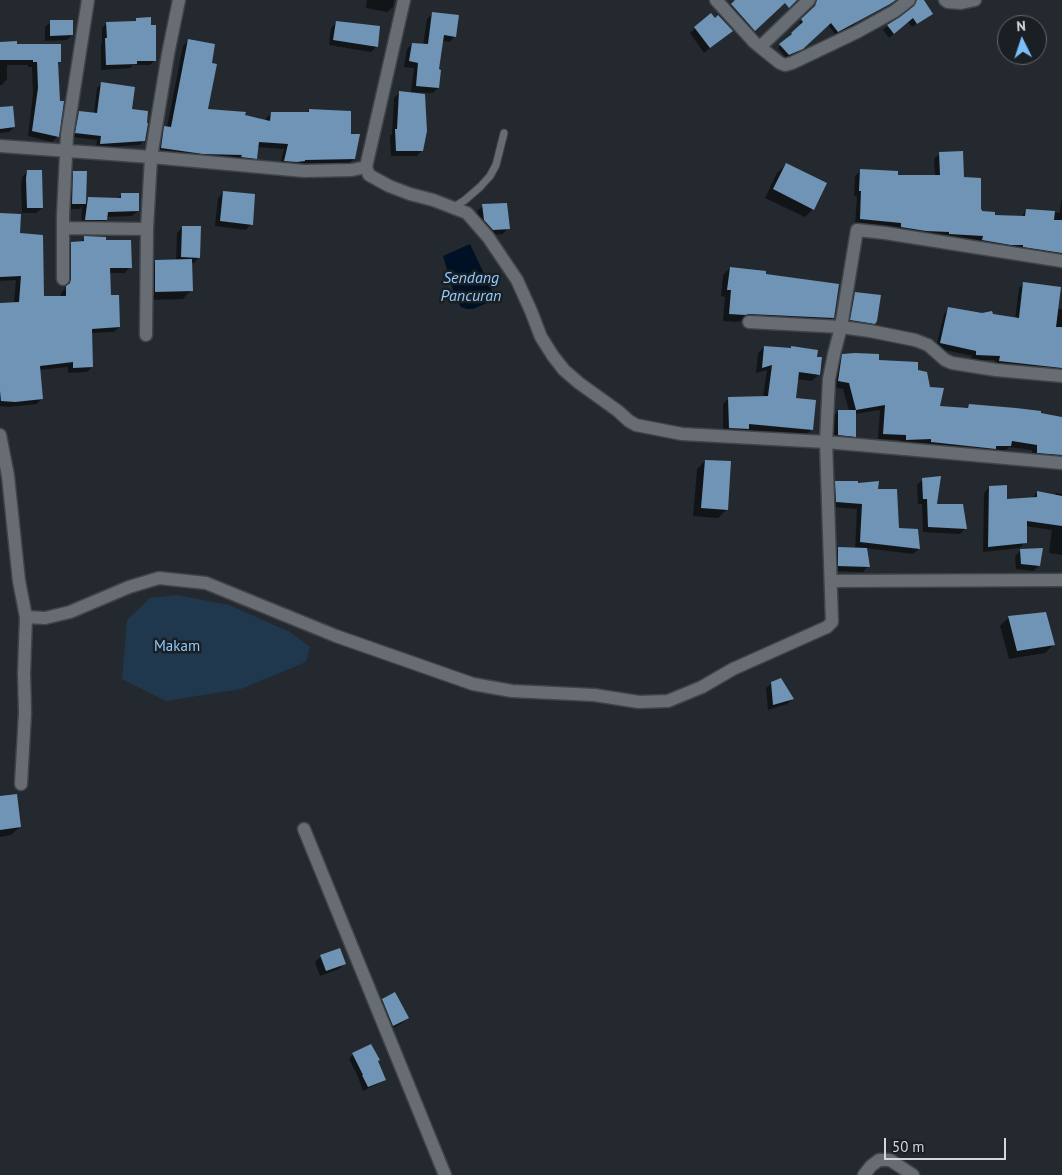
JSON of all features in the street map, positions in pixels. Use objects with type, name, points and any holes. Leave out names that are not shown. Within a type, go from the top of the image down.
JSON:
[{"type":"street","points":[[63,279],[66,151],[70,110],[88,0]]},
{"type":"street","points":[[146,335],[147,229],[151,157],[179,0]]},
{"type":"street","points":[[404,0],[366,167],[369,175],[410,194],[433,200],[467,213],[488,237],[517,280],[532,311],[541,337],[553,356],[564,370],[579,383],[629,421],[636,425],[682,434],[826,442],[1062,462]]},
{"type":"street","points":[[716,0],[754,42],[780,63],[785,64],[792,63],[864,28],[895,11],[909,0]]},
{"type":"street","points":[[760,47],[809,0]]},
{"type":"street","points":[[945,0],[961,3],[975,0]]},
{"type":"street","points":[[0,146],[304,171],[352,170],[366,167]]},
{"type":"street","points":[[64,228],[147,229]]},
{"type":"street","points":[[26,616],[45,618],[70,612],[129,587],[159,578],[206,583],[336,636],[473,684],[512,691],[594,695],[639,702],[668,701],[702,687],[733,669],[828,627],[832,622],[826,442],[829,379],[841,327],[858,230],[1062,260]]},
{"type":"street","points":[[749,322],[841,327],[870,331],[915,340],[928,345],[945,360],[952,363],[996,370],[1062,376]]},
{"type":"street","points":[[0,435],[8,476],[19,581],[26,616],[25,713],[21,784]]},
{"type":"street","points":[[831,581],[1062,580]]},
{"type":"street","points":[[304,829],[445,1175]]},
{"type":"street","points":[[864,1175],[879,1160],[890,1160],[913,1175]]},
{"type":"lane","points":[[452,208],[465,200],[490,176],[496,165],[504,133]]},
{"type":"green space","name":"Makam","points":[[177,595],[229,605],[290,632],[310,647],[306,662],[241,689],[166,701],[122,679],[127,620],[150,598]]},
{"type":"water","name":"Sendang Pancuran","points":[[470,244],[496,299],[473,309],[467,309],[461,307],[456,300],[443,256]]},
{"type":"building","points":[[735,0],[797,0],[789,8],[785,3],[755,31],[731,4]]},
{"type":"building","points":[[817,0],[896,0],[838,32],[831,23],[803,49],[789,55],[779,44],[803,22],[801,19],[815,6]]},
{"type":"building","points":[[917,0],[924,0],[933,14],[917,24],[913,18],[894,34],[887,25],[914,6]]},
{"type":"building","points":[[432,12],[459,15],[456,37],[444,35],[439,69],[441,70],[439,88],[416,86],[418,63],[409,61],[412,43],[428,44]]},
{"type":"building","points":[[711,13],[715,18],[718,15],[733,31],[710,48],[694,27]]},
{"type":"building","points":[[151,17],[151,25],[156,25],[156,61],[137,61],[137,64],[106,65],[106,22],[136,21],[136,18]]},
{"type":"building","points":[[50,20],[73,20],[73,35],[50,36]]},
{"type":"building","points":[[336,21],[380,26],[378,47],[333,40]]},
{"type":"building","points":[[188,39],[215,44],[212,63],[217,64],[208,109],[246,112],[245,115],[270,121],[271,112],[309,112],[309,109],[351,111],[351,134],[360,134],[355,159],[284,161],[288,144],[259,142],[257,159],[241,157],[242,155],[203,154],[161,148],[164,126],[171,127]]},
{"type":"building","points":[[17,41],[17,44],[61,44],[61,62],[58,62],[60,101],[64,101],[59,137],[32,131],[38,88],[37,62],[33,62],[33,60],[0,60],[0,42]]},
{"type":"building","points":[[101,82],[135,87],[132,109],[148,111],[145,141],[100,144],[101,136],[75,133],[79,111],[97,113]]},
{"type":"building","points":[[399,91],[425,94],[427,131],[423,151],[396,151],[395,129],[397,129]]},
{"type":"building","points":[[13,106],[15,127],[0,129],[0,107]]},
{"type":"building","points":[[963,151],[964,177],[981,178],[982,211],[995,212],[995,215],[1025,216],[1026,209],[1055,211],[1054,220],[1062,220],[1062,253],[1023,247],[1023,245],[982,240],[983,236],[926,231],[901,227],[901,223],[860,219],[860,169],[898,171],[898,175],[940,175],[939,152]]},
{"type":"building","points":[[786,163],[827,183],[814,210],[773,189]]},
{"type":"building","points":[[27,170],[42,170],[43,208],[27,208]]},
{"type":"building","points":[[73,171],[87,171],[86,204],[72,204]]},
{"type":"building","points":[[223,191],[255,194],[253,225],[220,221]]},
{"type":"building","points":[[121,193],[139,193],[139,211],[108,212],[107,220],[85,220],[88,197],[121,198]]},
{"type":"building","points":[[507,203],[510,229],[493,230],[484,220],[482,204]]},
{"type":"building","points":[[0,213],[21,214],[20,233],[43,235],[44,296],[66,296],[66,286],[70,283],[71,279],[71,242],[84,241],[84,236],[106,237],[106,240],[131,240],[132,268],[110,268],[111,295],[119,295],[120,327],[92,329],[93,367],[73,368],[73,362],[40,366],[43,399],[15,402],[1,401],[0,303],[19,302],[21,276],[0,277]]},
{"type":"building","points":[[182,226],[201,226],[200,258],[181,257]]},
{"type":"building","points":[[192,259],[193,291],[155,292],[155,260]]},
{"type":"building","points":[[730,267],[766,271],[766,274],[839,284],[834,318],[729,314],[731,290],[727,290]]},
{"type":"building","points":[[1023,282],[1061,287],[1056,327],[1062,327],[1062,368],[999,361],[1000,356],[976,355],[976,351],[940,343],[948,307],[982,313],[992,311],[993,314],[1019,318]]},
{"type":"building","points":[[855,292],[881,295],[875,324],[850,320]]},
{"type":"building","points":[[764,346],[791,348],[791,346],[818,350],[817,357],[822,357],[820,375],[799,372],[796,398],[816,400],[813,430],[749,424],[749,429],[729,428],[728,397],[768,396],[772,365],[762,368]]},
{"type":"building","points":[[842,354],[879,354],[879,360],[918,362],[918,370],[927,372],[930,387],[944,388],[940,406],[968,408],[969,404],[1016,408],[1041,411],[1041,413],[1062,417],[1062,455],[1037,453],[1037,445],[1012,441],[1011,446],[996,446],[996,449],[931,442],[931,439],[906,440],[906,435],[883,434],[885,405],[856,410],[849,383],[838,381]]},
{"type":"building","points":[[838,410],[856,410],[856,437],[838,435]]},
{"type":"building","points":[[705,460],[731,461],[728,510],[701,508]]},
{"type":"building","points":[[941,476],[937,504],[963,504],[967,529],[928,527],[927,499],[923,499],[922,478]]},
{"type":"building","points":[[835,481],[858,481],[858,483],[879,481],[878,489],[897,489],[899,528],[918,529],[920,549],[860,542],[862,504],[836,502]]},
{"type":"building","points":[[1007,485],[1007,499],[1037,497],[1037,491],[1062,496],[1062,526],[1027,521],[1027,543],[988,547],[989,486]]},
{"type":"building","points":[[838,547],[867,548],[870,567],[838,566]]},
{"type":"building","points":[[1043,548],[1040,566],[1021,564],[1020,549]]},
{"type":"building","points":[[1046,612],[1055,645],[1017,651],[1008,616]]},
{"type":"building","points":[[781,678],[794,699],[773,705],[771,682]]},
{"type":"building","points":[[17,794],[21,827],[0,830],[0,796]]},
{"type":"building","points":[[340,948],[346,964],[326,971],[320,955]]},
{"type":"building","points":[[395,992],[409,1018],[393,1026],[382,999]]},
{"type":"building","points":[[371,1044],[380,1060],[378,1061],[386,1080],[368,1087],[352,1053]]}]
